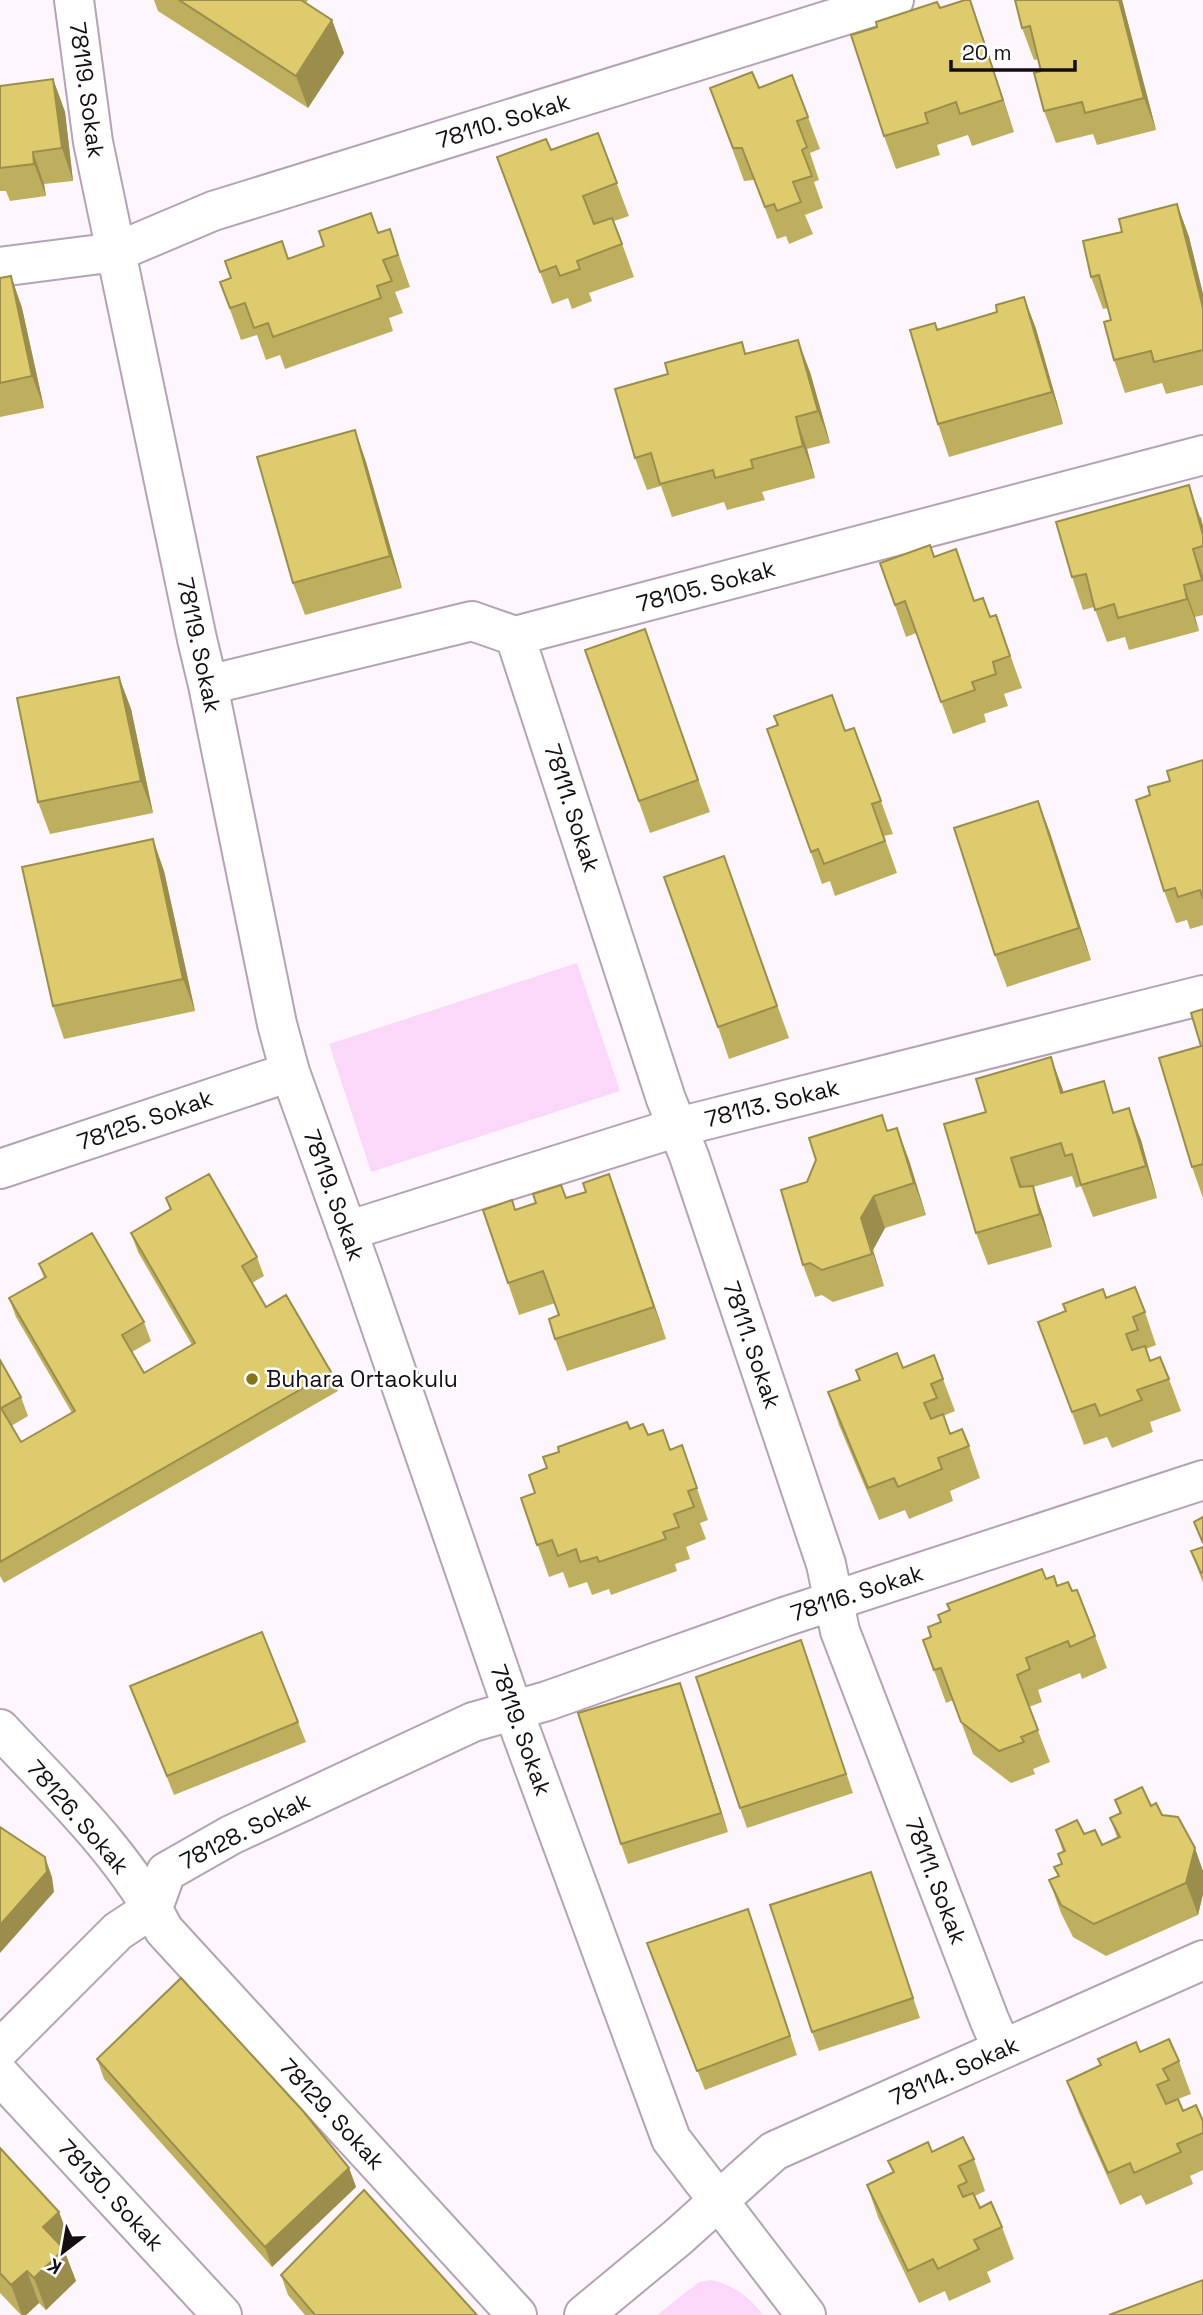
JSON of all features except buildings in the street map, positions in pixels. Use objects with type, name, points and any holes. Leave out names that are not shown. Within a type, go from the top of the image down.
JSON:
[{"type":"street","name":"78119. Sokak","points":[[74,0],[93,142],[274,1011],[290,1072],[513,1710],[671,2138],[806,2315]]},
{"type":"street","name":"78110. Sokak","points":[[0,267],[116,252],[213,211],[894,0]]},
{"type":"street","name":"78105. Sokak","points":[[515,636],[1203,455]]},
{"type":"street","points":[[208,685],[472,621],[515,636]]},
{"type":"street","name":"78111. Sokak","points":[[515,636],[666,1099],[678,1127],[826,1564],[840,1631],[1002,2049]]},
{"type":"street","name":"78113. Sokak","points":[[347,1231],[678,1127],[1203,995]]},
{"type":"street","name":"78125. Sokak","points":[[0,1169],[290,1072]]},
{"type":"street","name":"78116. Sokak","points":[[513,1710],[547,1701],[834,1601],[1203,1480]]},
{"type":"street","name":"78128. Sokak","points":[[153,1908],[166,1872],[231,1835],[473,1722],[513,1710]]},
{"type":"street","name":"78126. Sokak","points":[[0,1729],[101,1837],[153,1908]]},
{"type":"street","points":[[0,2049],[118,1931],[153,1908]]},
{"type":"street","name":"78129. Sokak","points":[[153,1908],[164,1930],[517,2315]]},
{"type":"street","name":"78114. Sokak","points":[[717,2201],[774,2151],[1203,1960]]},
{"type":"street","name":"78130. Sokak","points":[[0,2074],[222,2315]]},
{"type":"street","points":[[583,2315],[677,2238],[717,2201]]},
{"type":"shaded area","points":[[577,963],[620,1091],[371,1172],[329,1044]]},
{"type":"shaded area","points":[[712,2280],[740,2293],[763,2315],[657,2315],[699,2282]]},
{"type":"place","name":"Buhara Ortaokulu","points":[[252,1379]]}]
